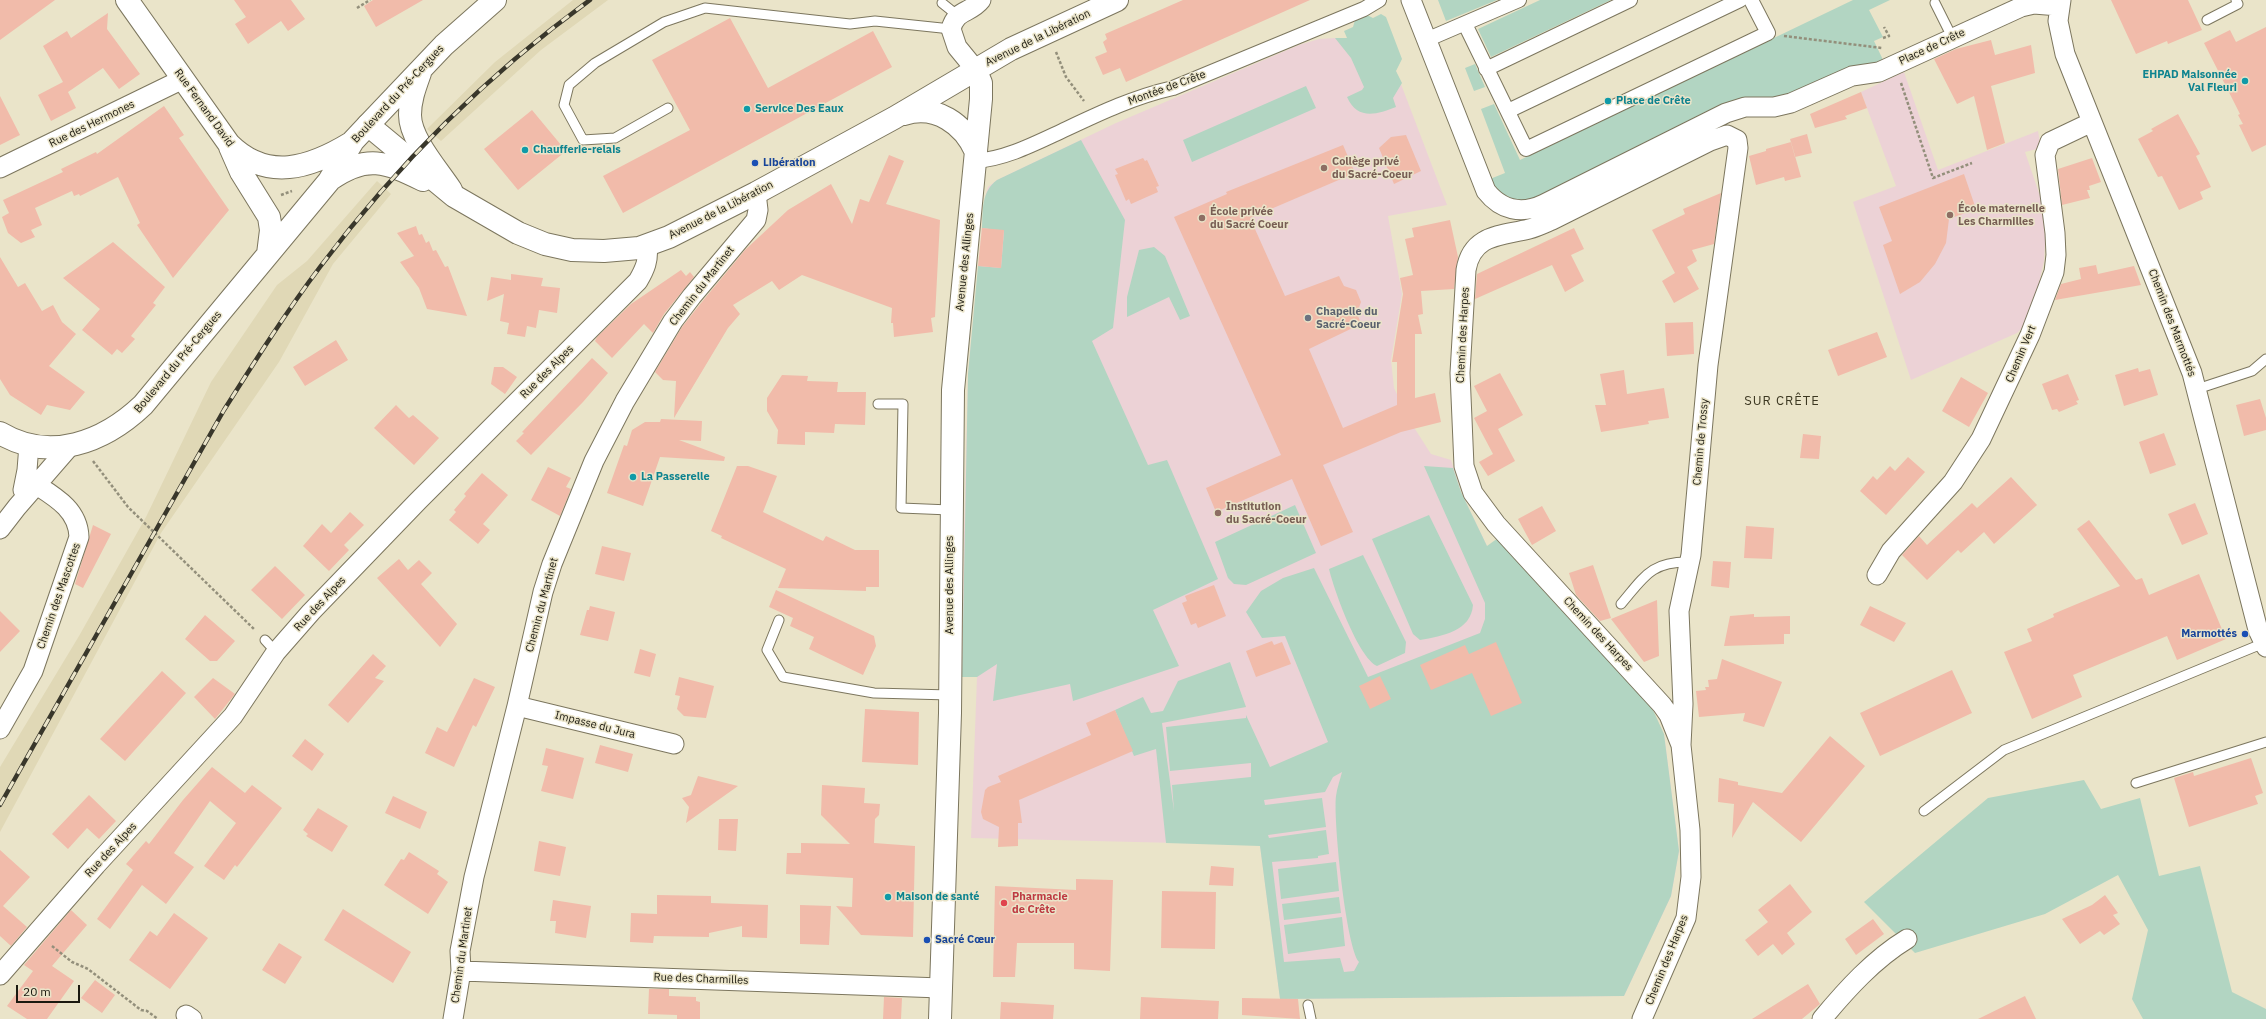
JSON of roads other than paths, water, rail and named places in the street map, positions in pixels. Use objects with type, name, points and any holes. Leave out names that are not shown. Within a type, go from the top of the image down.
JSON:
[{"type":"main road","name":"Rue Fernand David","points":[[127,0],[229,144],[242,155],[256,163],[267,166],[289,168],[328,156],[353,141]]},
{"type":"main road","name":"Boulevard du Pré-Cergues","points":[[0,433],[10,439],[29,445],[76,445],[115,428],[143,405],[329,181],[353,141],[459,31],[495,0]]},
{"type":"main road","name":"Avenue de la Libération","points":[[368,125],[454,196],[518,233],[558,247],[604,251],[647,246],[669,237],[756,193],[894,118],[975,69],[1048,30],[1117,0]]},
{"type":"main road","points":[[423,67],[412,95],[410,115],[411,125],[418,141],[454,196]]},
{"type":"main road","name":"Avenue des Allinges","points":[[940,1019],[950,694],[950,510],[954,370],[982,91],[975,69]]},
{"type":"main road","points":[[894,118],[908,113],[922,111],[943,116],[961,128],[970,139],[975,157]]},
{"type":"main road","points":[[229,144],[241,172],[269,217],[271,230],[268,254]]},
{"type":"main road","points":[[329,181],[354,166],[374,163],[386,164],[395,166],[454,196]]},
{"type":"street","points":[[954,22],[981,0]]},
{"type":"street","name":"Montée de Crête","points":[[975,157],[992,160],[1142,95],[1180,85],[1364,9],[1379,0]]},
{"type":"street","name":"Place de Crête","points":[[1410,0],[1486,191],[1500,205],[1509,208],[1527,210],[1544,204],[1726,113],[1745,107],[1774,106],[1791,103],[1852,76],[1879,72],[1952,37],[2021,7],[2034,4],[2060,3]]},
{"type":"street","points":[[1426,40],[1519,0]]},
{"type":"street","points":[[1486,69],[1630,0]]},
{"type":"street","points":[[1508,112],[1740,0]]},
{"type":"street","points":[[1465,24],[1526,149],[1768,33],[1751,0]]},
{"type":"street","name":"Chemin des Marmottés","points":[[2060,3],[2059,33],[2065,54],[2197,389],[2258,630],[2265,645]]},
{"type":"street","name":"Avenue des Allinges","points":[[954,22],[957,47],[975,69]]},
{"type":"street","name":"Rue des Hermones","points":[[0,168],[183,79]]},
{"type":"street","name":"Chemin Vert","points":[[1877,575],[1891,551],[1953,482],[1981,439],[2005,392],[2030,335],[2054,272],[2055,233],[2045,155],[2050,142],[2092,122]]},
{"type":"street","name":"Chemin de Trossy","points":[[1469,258],[1480,244],[1492,237],[1529,229],[1552,220],[1716,138],[1727,135],[1737,140],[1738,148],[1734,182],[1721,261],[1708,365],[1690,562],[1679,612],[1683,704],[1681,745]]},
{"type":"street","name":"Chemin du Martinet","points":[[453,1019],[461,971],[460,951],[474,877],[517,706],[543,592],[552,564],[594,461],[625,401],[674,321],[692,296],[756,220],[758,210],[756,193]]},
{"type":"street","name":"Rue des Alpes","points":[[0,975],[36,932],[233,716],[271,646],[311,612],[418,501],[638,281],[647,262],[647,246]]},
{"type":"street","name":"Chemin des Harpes","points":[[1469,258],[1466,270],[1460,372],[1463,457],[1469,484],[1480,503],[1496,524],[1662,704],[1669,715],[1681,745],[1690,830],[1691,877],[1689,905],[1681,932],[1643,1019]]},
{"type":"street","points":[[29,445],[31,481]]},
{"type":"street","name":"Boulevard du Pré-Cergues","points":[[0,529],[16,507],[31,481],[76,445]]},
{"type":"street","name":"Chemin des Mascottes","points":[[0,729],[33,671],[79,537],[76,520],[67,506],[31,481]]},
{"type":"street","name":"Impasse du Jura","points":[[517,706],[674,744]]},
{"type":"street","points":[[1822,1019],[1839,998],[1890,950],[1907,939]]},
{"type":"street","name":"Rue des Charmilles","points":[[461,971],[941,988]]},
{"type":"lane","points":[[2208,20],[2238,4],[2236,0]]},
{"type":"lane","points":[[942,3],[954,22]]},
{"type":"lane","points":[[1935,3],[1952,37]]},
{"type":"lane","points":[[668,108],[615,138],[583,140],[564,105],[569,85],[595,63],[664,22],[705,8],[850,24],[875,21],[954,22]]},
{"type":"lane","points":[[2197,389],[2252,371],[2266,359]]},
{"type":"lane","points":[[878,404],[903,404],[901,508],[950,510]]},
{"type":"lane","points":[[1621,604],[1651,569],[1674,562],[1690,562]]},
{"type":"lane","points":[[779,620],[767,650],[783,677],[874,693],[950,694]]},
{"type":"lane","points":[[1924,811],[2004,750],[2265,645]]},
{"type":"lane","points":[[2136,783],[2266,742]]},
{"type":"lane","points":[[1308,1005],[1311,1019]]},
{"type":"railway","points":[[0,805],[224,410],[307,284],[380,193],[445,123],[515,59],[590,0]]},
{"type":"place","name":"EHPAD Maisonnée Val Fleuri","points":[[2245,81]]},
{"type":"place","name":"Place de Crête","points":[[1608,101]]},
{"type":"place","name":"Service Des Eaux","points":[[747,109]]},
{"type":"place","name":"Chaufferie-relais","points":[[525,150]]},
{"type":"place","name":"Libération","points":[[755,163]]},
{"type":"place","name":"Collège privé du Sacré-Coeur","points":[[1324,168]]},
{"type":"place","name":"École maternelle Les Charmilles","points":[[1950,215]]},
{"type":"place","name":"École privée du Sacré Coeur","points":[[1202,218]]},
{"type":"place","name":"Chapelle du Sacré-Coeur","points":[[1308,318]]},
{"type":"place","name":"La Passerelle","points":[[633,477]]},
{"type":"place","name":"Institution du Sacré-Coeur","points":[[1218,513]]},
{"type":"place","name":"Marmottés","points":[[2245,634]]},
{"type":"place","name":"Maison de santé","points":[[888,897]]},
{"type":"place","name":"Pharmacie de Crête","points":[[1004,903]]},
{"type":"place","name":"Sacré Cœur","points":[[927,940]]},
{"type":"district","name":"SUR CRÊTE","points":[[1782,401]]}]
